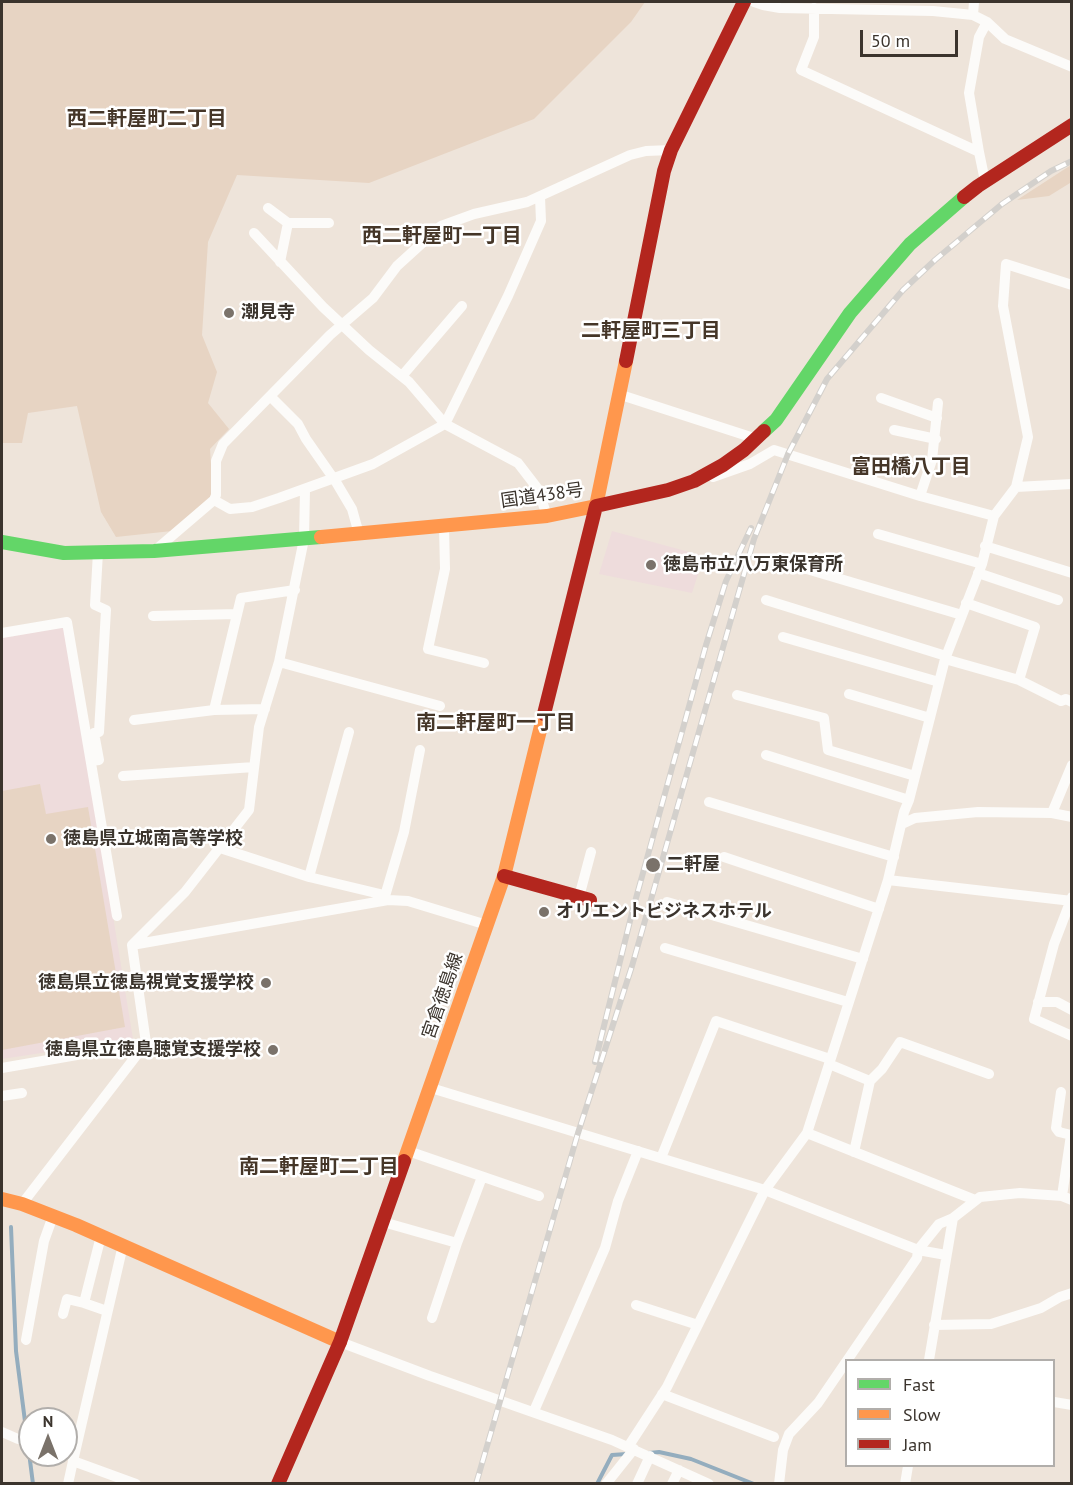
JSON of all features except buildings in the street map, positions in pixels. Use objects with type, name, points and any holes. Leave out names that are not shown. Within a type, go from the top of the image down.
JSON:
[{"type":"main road","name":"国道438号","points":[[2,543],[63,553],[154,551],[547,516],[596,506],[664,171],[671,150],[744,2]]},
{"type":"main road","points":[[596,506],[668,490],[694,481],[723,465],[757,439],[776,420],[850,313],[890,266],[944,213],[985,181],[1071,125]]},
{"type":"main road","name":"宮倉徳島線","points":[[278,1484],[340,1342],[504,876],[596,506]]},
{"type":"main road","points":[[504,876],[585,898]]},
{"type":"main road","points":[[2,1199],[22,1204],[123,1245],[340,1342]]},
{"type":"street","points":[[754,2],[780,8],[933,6],[974,15],[987,22],[1005,39],[1071,67]]},
{"type":"street","points":[[974,2],[974,15]]},
{"type":"street","points":[[814,8],[814,37],[801,70],[979,152]]},
{"type":"street","points":[[985,181],[969,93],[978,37],[987,22]]},
{"type":"street","points":[[154,551],[214,500],[216,461],[224,444],[343,324],[373,298],[397,266],[441,226],[474,214],[527,202],[630,155],[646,151],[671,150]]},
{"type":"street","points":[[214,500],[230,509],[252,507],[305,490],[373,464],[446,424],[508,296],[541,221],[540,197]]},
{"type":"street","points":[[268,208],[288,223],[329,224]]},
{"type":"street","points":[[280,262],[288,223]]},
{"type":"street","points":[[254,233],[323,307],[369,350],[402,376],[446,424],[518,463],[538,489],[547,516]]},
{"type":"street","points":[[606,1484],[631,1448],[662,1394],[765,1190],[807,1133],[888,880],[946,657],[980,568],[994,516],[1016,487],[1028,437],[1003,306],[1005,264],[1071,285]]},
{"type":"street","points":[[402,376],[462,306]]},
{"type":"street","points":[[618,394],[757,439]]},
{"type":"street","points":[[271,397],[298,424],[334,479],[352,509],[359,534]]},
{"type":"street","points":[[881,398],[937,418]]},
{"type":"street","points":[[920,496],[932,460],[938,403]]},
{"type":"street","points":[[894,430],[936,438]]},
{"type":"street","points":[[694,481],[750,465],[774,450],[920,496],[994,516]]},
{"type":"street","points":[[1016,487],[1071,484]]},
{"type":"street","points":[[132,945],[185,892],[249,810],[260,727],[279,662],[304,539],[305,490]]},
{"type":"street","points":[[444,526],[446,569],[428,650],[484,663]]},
{"type":"street","points":[[878,534],[980,568],[1058,600]]},
{"type":"street","points":[[985,546],[1071,573]]},
{"type":"street","points":[[91,761],[99,760],[94,733],[99,732],[106,610],[95,605],[98,552]]},
{"type":"street","points":[[783,562],[962,615]]},
{"type":"street","points":[[214,710],[241,598],[295,590]]},
{"type":"street","points":[[766,600],[1019,680],[1061,701],[1066,699],[1071,702]]},
{"type":"street","points":[[966,603],[1035,627],[1019,680]]},
{"type":"street","points":[[153,616],[237,614]]},
{"type":"street","points":[[2,633],[67,622],[117,916]]},
{"type":"street","points":[[783,637],[939,682]]},
{"type":"street","points":[[279,662],[440,705]]},
{"type":"street","points":[[849,694],[930,718]]},
{"type":"street","points":[[737,695],[824,718],[828,750],[915,776]]},
{"type":"street","points":[[134,720],[214,710],[265,709]]},
{"type":"street","points":[[309,877],[349,732]]},
{"type":"street","points":[[386,898],[404,832],[420,750]]},
{"type":"street","points":[[766,755],[909,801]]},
{"type":"street","points":[[1052,813],[1071,765]]},
{"type":"street","points":[[123,776],[254,767]]},
{"type":"street","points":[[909,801],[915,818]]},
{"type":"street","points":[[709,802],[894,857]]},
{"type":"street","points":[[902,824],[915,818],[978,812],[1052,813],[1071,817]]},
{"type":"street","points":[[220,848],[309,877],[386,898],[408,901],[487,925]]},
{"type":"street","points":[[585,898],[591,852]]},
{"type":"street","points":[[724,857],[879,909]]},
{"type":"street","points":[[888,880],[1071,899],[1054,944],[1034,1019],[1071,1036]]},
{"type":"street","points":[[132,945],[386,898]]},
{"type":"street","points":[[667,902],[863,959]]},
{"type":"street","points":[[22,1204],[146,1043],[132,945]]},
{"type":"street","points":[[665,948],[849,1002]]},
{"type":"street","points":[[1038,1002],[1057,1002],[1071,1010]]},
{"type":"street","points":[[661,1158],[716,1021],[830,1061],[870,1081]]},
{"type":"street","points":[[854,1152],[870,1081],[882,1069],[900,1042],[989,1074]]},
{"type":"street","points":[[2,1068],[146,1043]]},
{"type":"street","points":[[430,1088],[765,1190],[918,1250],[946,1256]]},
{"type":"street","points":[[848,1359],[916,1258],[918,1250],[939,1224],[953,1218],[980,1197],[1020,1193],[1067,1198],[1071,1135],[1059,1132],[1056,1128],[1061,1092]]},
{"type":"street","points":[[2,1096],[22,1093]]},
{"type":"street","points":[[807,1133],[975,1200]]},
{"type":"street","points":[[408,1151],[539,1196]]},
{"type":"street","points":[[534,1411],[605,1248],[618,1201],[638,1151]]},
{"type":"street","points":[[432,1318],[482,1176]]},
{"type":"street","points":[[26,1340],[44,1240],[53,1216]]},
{"type":"street","points":[[928,1359],[953,1218]]},
{"type":"street","points":[[383,1222],[457,1243]]},
{"type":"street","points":[[84,1303],[101,1236]]},
{"type":"street","points":[[78,1429],[123,1245]]},
{"type":"street","points":[[934,1324],[991,1324],[1041,1308],[1071,1293]]},
{"type":"street","points":[[63,1314],[67,1299],[107,1311]]},
{"type":"street","points":[[636,1305],[698,1325]]},
{"type":"street","points":[[340,1342],[631,1448],[709,1484]]},
{"type":"street","points":[[779,1484],[783,1450],[789,1434],[818,1403],[845,1363]]},
{"type":"street","points":[[662,1394],[774,1437]]},
{"type":"street","points":[[1055,1402],[1071,1405]]},
{"type":"street","points":[[2,1432],[18,1438]]},
{"type":"street","points":[[637,1484],[650,1456]]},
{"type":"street","points":[[78,1461],[136,1484]]},
{"type":"street","points":[[68,1484],[70,1467]]},
{"type":"street","points":[[905,1484],[908,1467]]},
{"type":"street","points":[[672,1484],[679,1470]]},
{"type":"shaded area","points":[[2,2],[645,2],[631,22],[534,119],[369,183],[237,175],[208,242],[202,335],[217,372],[208,403],[229,429],[210,449],[213,494],[172,531],[116,537],[101,512],[77,406],[28,413],[22,443],[2,443]]},
{"type":"shaded area","points":[[1071,165],[1070,183],[1049,196],[1017,200]]},
{"type":"shaded area","name":"徳島市立八万東保育所","points":[[612,531],[704,556],[692,593],[599,574]]},
{"type":"shaded area","name":"徳島県立城南高等学校","points":[[66,627],[133,1039],[2,1059],[2,638]]},
{"type":"shaded area","name":"徳島県立城南高等学校","points":[[40,784],[46,814],[88,807],[125,1027],[2,1050],[2,791]]},
{"type":"waterway","points":[[11,1227],[16,1351],[33,1484]]},
{"type":"waterway","points":[[649,1453],[659,1452],[691,1459],[754,1484]]},
{"type":"waterway","points":[[597,1484],[612,1455],[627,1454]]},
{"type":"railway","points":[[476,1484],[578,1133],[632,966],[754,539],[788,454],[827,379],[903,290],[1002,204],[1051,171],[1072,161]]},
{"type":"railway","points":[[595,1062],[633,909],[706,645],[726,581],[751,528]]},
{"type":"traffic: fast","points":[[764,431],[776,420],[850,313],[910,244],[964,197]]},
{"type":"traffic: fast","points":[[2,542],[64,553],[154,551],[321,537]]},
{"type":"traffic: slow","points":[[321,537],[547,516],[596,506],[626,361]]},
{"type":"traffic: slow","points":[[404,1161],[504,876],[544,714]]},
{"type":"traffic: slow","points":[[2,1199],[22,1204],[76,1225],[340,1342]]},
{"type":"traffic: jam","points":[[626,361],[664,171],[671,150],[744,2]]},
{"type":"traffic: jam","points":[[964,197],[1072,125]]},
{"type":"traffic: jam","points":[[544,714],[596,506],[668,490],[694,481],[723,465],[744,450],[764,431]]},
{"type":"traffic: jam","points":[[504,876],[590,900]]},
{"type":"traffic: jam","points":[[278,1484],[340,1342],[404,1161]]},
{"type":"place","name":"潮見寺","points":[[229,313]]},
{"type":"place","name":"徳島市立八万東保育所","points":[[651,565]]},
{"type":"place","name":"徳島県立城南高等学校","points":[[51,839]]},
{"type":"place","name":"二軒屋","points":[[653,865]]},
{"type":"place","name":"オリエントビジネスホテル","points":[[544,912]]},
{"type":"place","name":"徳島県立徳島視覚支援学校","points":[[266,983]]},
{"type":"place","name":"徳島県立徳島聴覚支援学校","points":[[273,1050]]},
{"type":"district","name":"西二軒屋町二丁目","points":[[147,119]]},
{"type":"district","name":"西二軒屋町一丁目","points":[[442,236]]},
{"type":"district","name":"二軒屋町三丁目","points":[[651,331]]},
{"type":"district","name":"富田橋八丁目","points":[[911,467]]},
{"type":"district","name":"南二軒屋町一丁目","points":[[496,723]]},
{"type":"district","name":"南二軒屋町二丁目","points":[[319,1167]]}]
